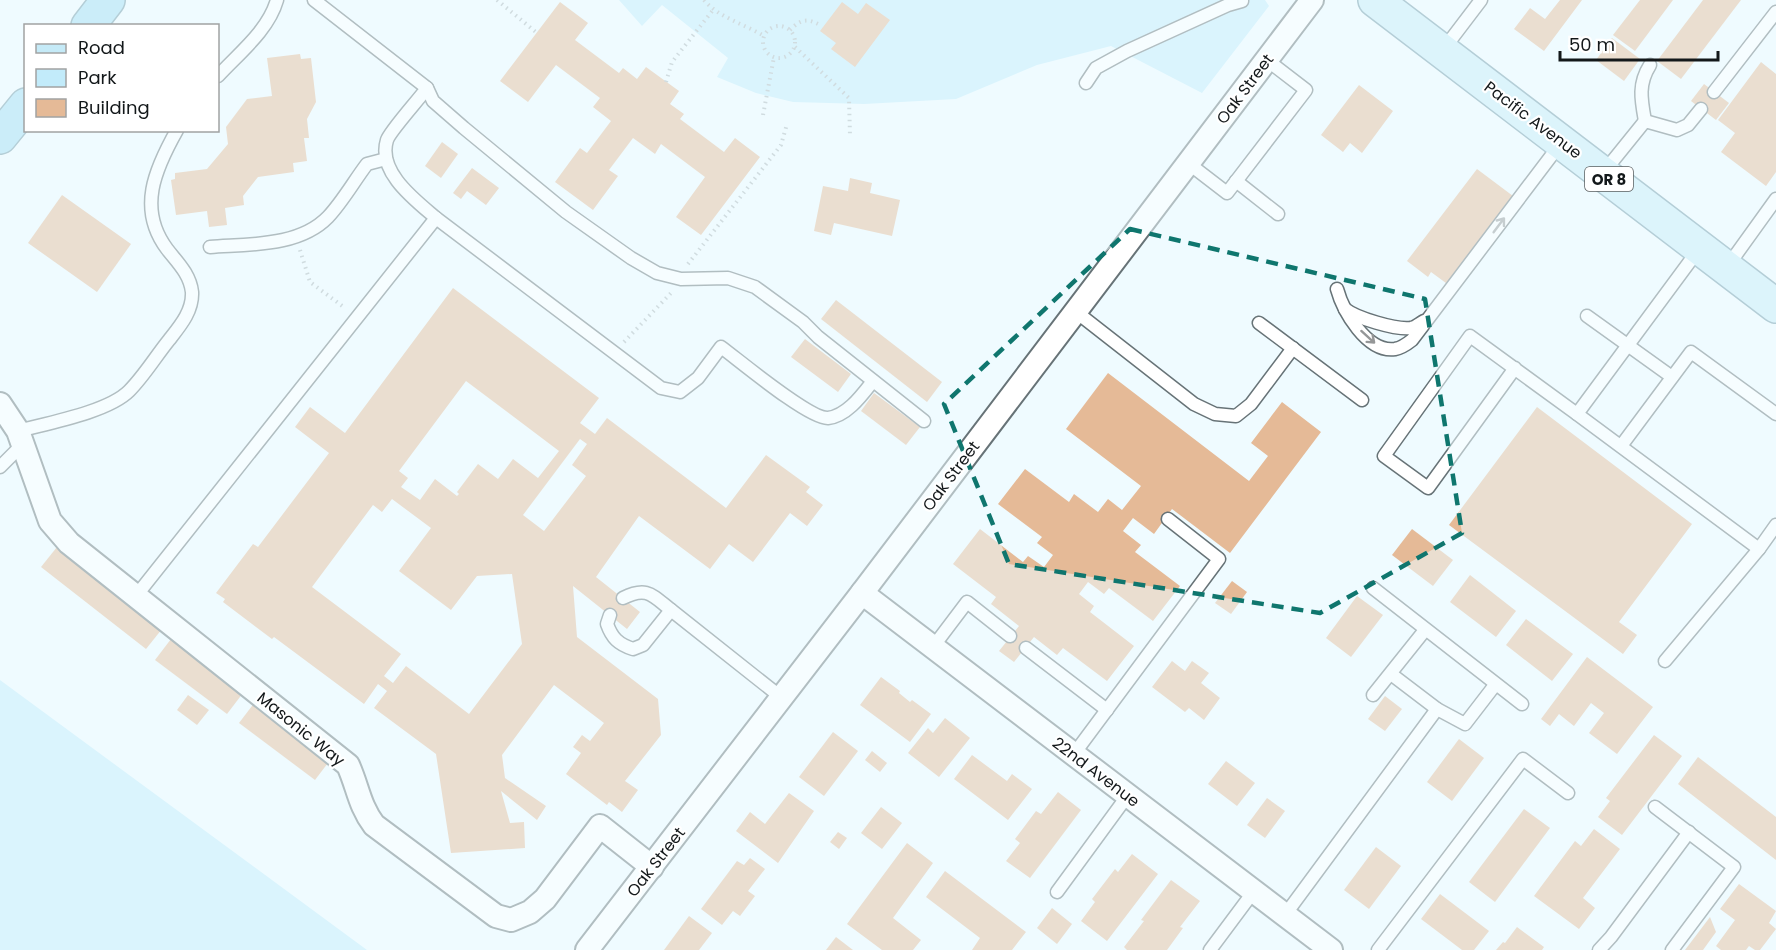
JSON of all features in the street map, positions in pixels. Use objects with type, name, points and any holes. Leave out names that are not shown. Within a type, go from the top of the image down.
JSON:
[{"type":"highway","points":[[90,24],[108,0]]},
{"type":"highway","points":[[0,137],[24,107]]},
{"type":"main road","name":"Pacific Avenue","points":[[1375,0],[1775,304]]},
{"type":"street","name":"Oak Street","points":[[587,950],[782,698],[1312,0]]},
{"type":"street","name":"Masonic Way","points":[[0,404],[20,437],[50,521],[69,543],[348,765],[363,810],[374,825],[496,916],[512,920],[530,912],[545,899],[600,826],[652,867]]},
{"type":"street","name":"22nd Avenue","points":[[862,593],[1331,950]]},
{"type":"lane","points":[[219,74],[263,29],[277,0]]},
{"type":"lane","points":[[314,0],[427,88],[433,101],[464,128],[589,229],[631,258],[657,273],[681,279],[728,279],[755,287],[803,322],[818,337],[924,421]]},
{"type":"lane","points":[[1442,51],[1481,0]]},
{"type":"lane","points":[[1086,83],[1096,68],[1126,51],[1228,5],[1242,1]]},
{"type":"lane","points":[[1714,92],[1776,12]]},
{"type":"lane","points":[[1188,163],[1227,193],[1306,90],[1267,60]]},
{"type":"lane","points":[[1602,174],[1645,121],[1640,93],[1644,75],[1650,65]]},
{"type":"lane","points":[[427,88],[387,139],[386,159],[397,181],[412,198],[436,218],[661,388],[680,392],[698,378],[721,347],[808,412],[827,418],[846,411],[873,381]]},
{"type":"lane","points":[[1645,121],[1677,130],[1688,125],[1701,109]]},
{"type":"lane","points":[[0,467],[20,437],[99,408],[128,392],[182,324],[190,310],[192,291],[184,269],[166,248],[153,226],[150,198],[160,160],[176,132]]},
{"type":"lane","points":[[1337,289],[1349,318],[1365,336],[1384,348],[1394,349],[1412,340],[1562,142]]},
{"type":"lane","points":[[210,247],[271,242],[296,236],[313,228],[328,217],[367,164],[386,159]]},
{"type":"lane","points":[[1236,181],[1278,214]]},
{"type":"lane","points":[[1726,268],[1776,199]]},
{"type":"lane","points":[[136,596],[436,218]]},
{"type":"lane","points":[[1577,414],[1700,249]]},
{"type":"lane","points":[[1344,308],[1356,316],[1410,328],[1430,316]]},
{"type":"lane","points":[[1076,311],[1194,404],[1215,414],[1236,416],[1251,404],[1293,348]]},
{"type":"lane","points":[[1587,316],[1672,377]]},
{"type":"lane","points":[[1259,323],[1362,400]]},
{"type":"lane","points":[[1515,368],[1428,488],[1384,456],[1470,336],[1515,368],[1621,446],[1759,549]]},
{"type":"lane","points":[[1621,446],[1691,352],[1776,414]]},
{"type":"lane","points":[[1074,754],[1219,559],[1168,519]]},
{"type":"lane","points":[[1665,661],[1759,549],[1776,525]]},
{"type":"lane","points":[[1373,588],[1522,704]]},
{"type":"lane","points":[[623,598],[636,591],[648,592],[782,698]]},
{"type":"lane","points":[[933,647],[967,602],[1011,636]]},
{"type":"lane","points":[[610,615],[607,624],[612,638],[623,646],[633,649],[642,645],[671,610]]},
{"type":"lane","points":[[1373,695],[1425,630]]},
{"type":"lane","points":[[1026,648],[1107,710]]},
{"type":"lane","points":[[1391,674],[1437,709],[1465,724],[1496,685]]},
{"type":"lane","points":[[1285,915],[1437,709]]},
{"type":"lane","points":[[1378,950],[1523,759],[1568,793]]},
{"type":"lane","points":[[1057,892],[1128,795]]},
{"type":"lane","points":[[1656,807],[1734,867],[1672,950]]},
{"type":"lane","points":[[1599,950],[1689,832]]},
{"type":"lane","points":[[1210,950],[1254,891]]},
{"type":"path","points":[[497,0],[537,33]]},
{"type":"path","points":[[704,0],[713,10],[764,36]]},
{"type":"path","points":[[666,82],[672,62],[713,10]]},
{"type":"path","points":[[790,30],[800,20],[810,20],[820,25]]},
{"type":"path","points":[[779,25],[790,30],[796,41],[795,47],[786,57],[774,57],[765,49],[764,36],[772,27],[779,25]]},
{"type":"path","points":[[795,47],[849,98],[850,136]]},
{"type":"path","points":[[763,115],[774,57]]},
{"type":"path","points":[[614,354],[676,288],[682,272],[781,145],[787,123]]},
{"type":"path","points":[[296,236],[310,282],[357,317]]},
{"type":"highlighted area","points":[[1130,229],[1425,299],[1462,533],[1320,613],[1009,564],[944,404]]},
{"type":"green space","points":[[619,0],[1265,0],[1269,6],[1202,93],[1111,46],[1037,65],[956,99],[864,104],[793,102],[756,93],[717,77],[728,58],[662,5],[642,26]]},
{"type":"green space","points":[[0,680],[367,950],[0,950]]},
{"type":"building","points":[[1560,0],[1582,0],[1544,51],[1514,29],[1530,8],[1545,19]]},
{"type":"building","points":[[1640,0],[1673,0],[1635,51],[1613,35]]},
{"type":"building","points":[[1703,0],[1741,0],[1681,79],[1657,61]]},
{"type":"building","points":[[560,2],[588,23],[575,40],[619,73],[623,68],[637,79],[646,67],[679,91],[670,104],[684,114],[680,119],[724,152],[735,138],[760,157],[701,235],[676,217],[705,177],[661,144],[655,154],[633,138],[609,170],[618,176],[593,210],[555,182],[580,148],[587,153],[611,121],[593,107],[600,98],[556,65],[528,102],[500,81]]},
{"type":"building","points":[[842,2],[858,14],[866,3],[890,20],[855,67],[831,49],[836,43],[820,31]]},
{"type":"building","points":[[1612,38],[1640,59],[1624,81],[1596,60]]},
{"type":"building","points":[[300,54],[301,59],[311,58],[316,102],[307,119],[309,138],[304,138],[307,161],[293,163],[294,172],[258,177],[243,196],[244,205],[225,208],[227,225],[209,227],[207,211],[176,215],[171,180],[175,179],[175,173],[207,169],[228,144],[226,127],[247,99],[272,96],[267,58]]},
{"type":"building","points":[[1761,62],[1776,74],[1776,172],[1766,186],[1721,152],[1735,133],[1718,120]]},
{"type":"building","points":[[1704,84],[1729,103],[1716,120],[1691,101]]},
{"type":"building","points":[[1359,85],[1393,111],[1362,153],[1350,143],[1343,152],[1321,135]]},
{"type":"building","points":[[442,142],[458,154],[441,178],[425,166]]},
{"type":"building","points":[[472,168],[499,188],[486,205],[467,191],[461,199],[453,193]]},
{"type":"building","points":[[1477,169],[1513,196],[1480,239],[1484,242],[1450,286],[1431,272],[1428,277],[1407,261]]},
{"type":"building","points":[[850,178],[872,183],[870,193],[900,200],[892,236],[834,223],[831,235],[814,231],[823,186],[848,191]]},
{"type":"building","points":[[62,195],[131,244],[97,292],[28,243]]},
{"type":"building","points":[[453,288],[599,398],[580,423],[595,434],[607,418],[726,508],[766,455],[810,487],[806,492],[823,505],[807,526],[790,513],[753,562],[729,544],[710,569],[639,516],[596,577],[640,612],[627,629],[573,586],[577,637],[658,699],[661,735],[625,781],[638,790],[622,812],[609,802],[607,805],[566,774],[581,753],[573,747],[582,735],[590,741],[604,723],[554,685],[502,755],[505,778],[546,806],[537,820],[501,791],[510,823],[524,822],[525,848],[451,853],[436,754],[374,708],[387,691],[378,684],[364,704],[274,637],[272,639],[223,602],[225,599],[216,593],[253,544],[258,547],[329,453],[295,427],[310,407],[345,433]],"holes":[[[466,381],[559,451],[538,478],[513,459],[498,479],[478,464],[457,492],[459,494],[457,496],[435,479],[420,500],[401,487],[408,478],[399,471]],[[580,439],[587,444],[572,465],[586,476],[544,531],[523,515]],[[392,499],[431,528],[399,571],[451,610],[477,576],[512,574],[522,644],[469,714],[406,666],[393,683],[384,676],[401,654],[312,587],[373,505],[382,512]]]},
{"type":"building","points":[[836,300],[942,382],[927,402],[821,319]]},
{"type":"building","points":[[805,339],[851,374],[838,392],[791,357]]},
{"type":"building","points":[[1108,373],[1249,481],[1268,456],[1251,443],[1282,402],[1321,432],[1230,553],[1172,509],[1154,534],[1133,518],[1123,531],[1141,545],[1135,552],[1180,586],[1153,621],[1109,588],[1104,594],[1088,582],[1079,594],[1094,606],[1090,612],[1134,646],[1107,681],[1063,648],[1057,655],[1034,637],[1014,662],[999,651],[1019,626],[991,604],[996,597],[953,564],[980,529],[1023,562],[1028,556],[1044,567],[1053,555],[1037,543],[1042,537],[998,504],[1025,469],[1069,502],[1074,494],[1098,512],[1108,499],[1122,510],[1141,486],[1066,429]]},
{"type":"building","points":[[874,393],[920,427],[906,445],[861,411]]},
{"type":"building","points":[[1537,407],[1692,524],[1619,622],[1637,635],[1623,654],[1449,525]]},
{"type":"building","points":[[1412,529],[1453,560],[1433,586],[1392,555]]},
{"type":"building","points":[[57,547],[162,629],[146,649],[41,567]]},
{"type":"building","points":[[1470,575],[1516,611],[1496,637],[1450,602]]},
{"type":"building","points":[[1232,581],[1247,592],[1231,614],[1215,603]]},
{"type":"building","points":[[1357,596],[1383,615],[1351,657],[1326,638]]},
{"type":"building","points":[[1526,619],[1573,654],[1552,681],[1506,645]]},
{"type":"building","points":[[171,639],[243,693],[227,714],[155,660]]},
{"type":"building","points":[[1587,657],[1653,707],[1617,754],[1589,733],[1604,713],[1591,703],[1574,726],[1559,714],[1550,726],[1541,719]]},
{"type":"building","points":[[1172,661],[1185,671],[1192,661],[1209,673],[1201,683],[1220,698],[1204,720],[1189,708],[1185,712],[1152,687]]},
{"type":"building","points":[[881,677],[900,691],[899,693],[910,702],[912,700],[931,714],[910,742],[860,705]]},
{"type":"building","points":[[188,695],[209,710],[197,725],[177,710]]},
{"type":"building","points":[[1385,696],[1402,709],[1385,731],[1368,719]]},
{"type":"building","points":[[255,702],[331,759],[315,780],[239,723]]},
{"type":"building","points":[[945,718],[970,738],[939,777],[908,753],[928,728],[933,733]]},
{"type":"building","points":[[833,732],[858,751],[824,796],[799,777]]},
{"type":"building","points":[[1654,735],[1682,756],[1622,835],[1598,817],[1610,801],[1606,798]]},
{"type":"building","points":[[1459,739],[1484,758],[1452,801],[1427,782]]},
{"type":"building","points":[[872,751],[887,763],[880,772],[865,760]]},
{"type":"building","points":[[972,755],[1007,781],[1012,774],[1032,789],[1008,820],[954,779]]},
{"type":"building","points":[[1698,757],[1776,817],[1776,860],[1678,784]]},
{"type":"building","points":[[1226,761],[1255,783],[1237,806],[1208,784]]},
{"type":"building","points":[[1058,792],[1081,810],[1030,878],[1006,861],[1020,843],[1015,839],[1036,811],[1041,814]]},
{"type":"building","points":[[789,793],[814,811],[778,863],[736,831],[750,812],[765,824]]},
{"type":"building","points":[[1267,798],[1285,811],[1265,838],[1247,825]]},
{"type":"building","points":[[881,807],[902,823],[882,849],[861,833]]},
{"type":"building","points":[[1524,809],[1550,828],[1495,902],[1469,882]]},
{"type":"building","points":[[1594,829],[1620,849],[1583,898],[1595,908],[1579,929],[1534,896],[1575,841],[1581,846]]},
{"type":"building","points":[[838,832],[847,838],[839,849],[830,842]]},
{"type":"building","points":[[907,843],[933,863],[893,918],[921,940],[913,950],[882,950],[847,924]]},
{"type":"building","points":[[1376,847],[1401,866],[1369,909],[1344,890]]},
{"type":"building","points":[[1132,854],[1158,874],[1107,941],[1081,921],[1095,902],[1092,899],[1115,869],[1118,872]]},
{"type":"building","points":[[750,858],[765,869],[748,891],[755,896],[740,916],[733,911],[722,925],[701,909],[737,861],[744,865]]},
{"type":"building","points":[[945,871],[1026,932],[1012,950],[972,950],[980,938],[926,897]]},
{"type":"building","points":[[1171,880],[1200,901],[1180,927],[1183,928],[1167,950],[1127,950],[1124,947]]},
{"type":"building","points":[[1739,884],[1776,911],[1769,923],[1776,929],[1760,950],[1749,946],[1746,950],[1721,950],[1716,946],[1735,920],[1720,909]]},
{"type":"building","points":[[1440,894],[1489,931],[1474,950],[1462,950],[1421,919]]},
{"type":"building","points":[[1052,908],[1072,924],[1057,944],[1037,928]]},
{"type":"building","points":[[689,916],[712,933],[699,950],[664,950]]},
{"type":"building","points":[[1710,917],[1716,932],[1703,950],[1685,950]]},
{"type":"building","points":[[1517,927],[1544,947],[1542,950],[1496,950],[1503,942],[1505,943]]},
{"type":"building","points":[[836,937],[853,950],[826,950]]}]
